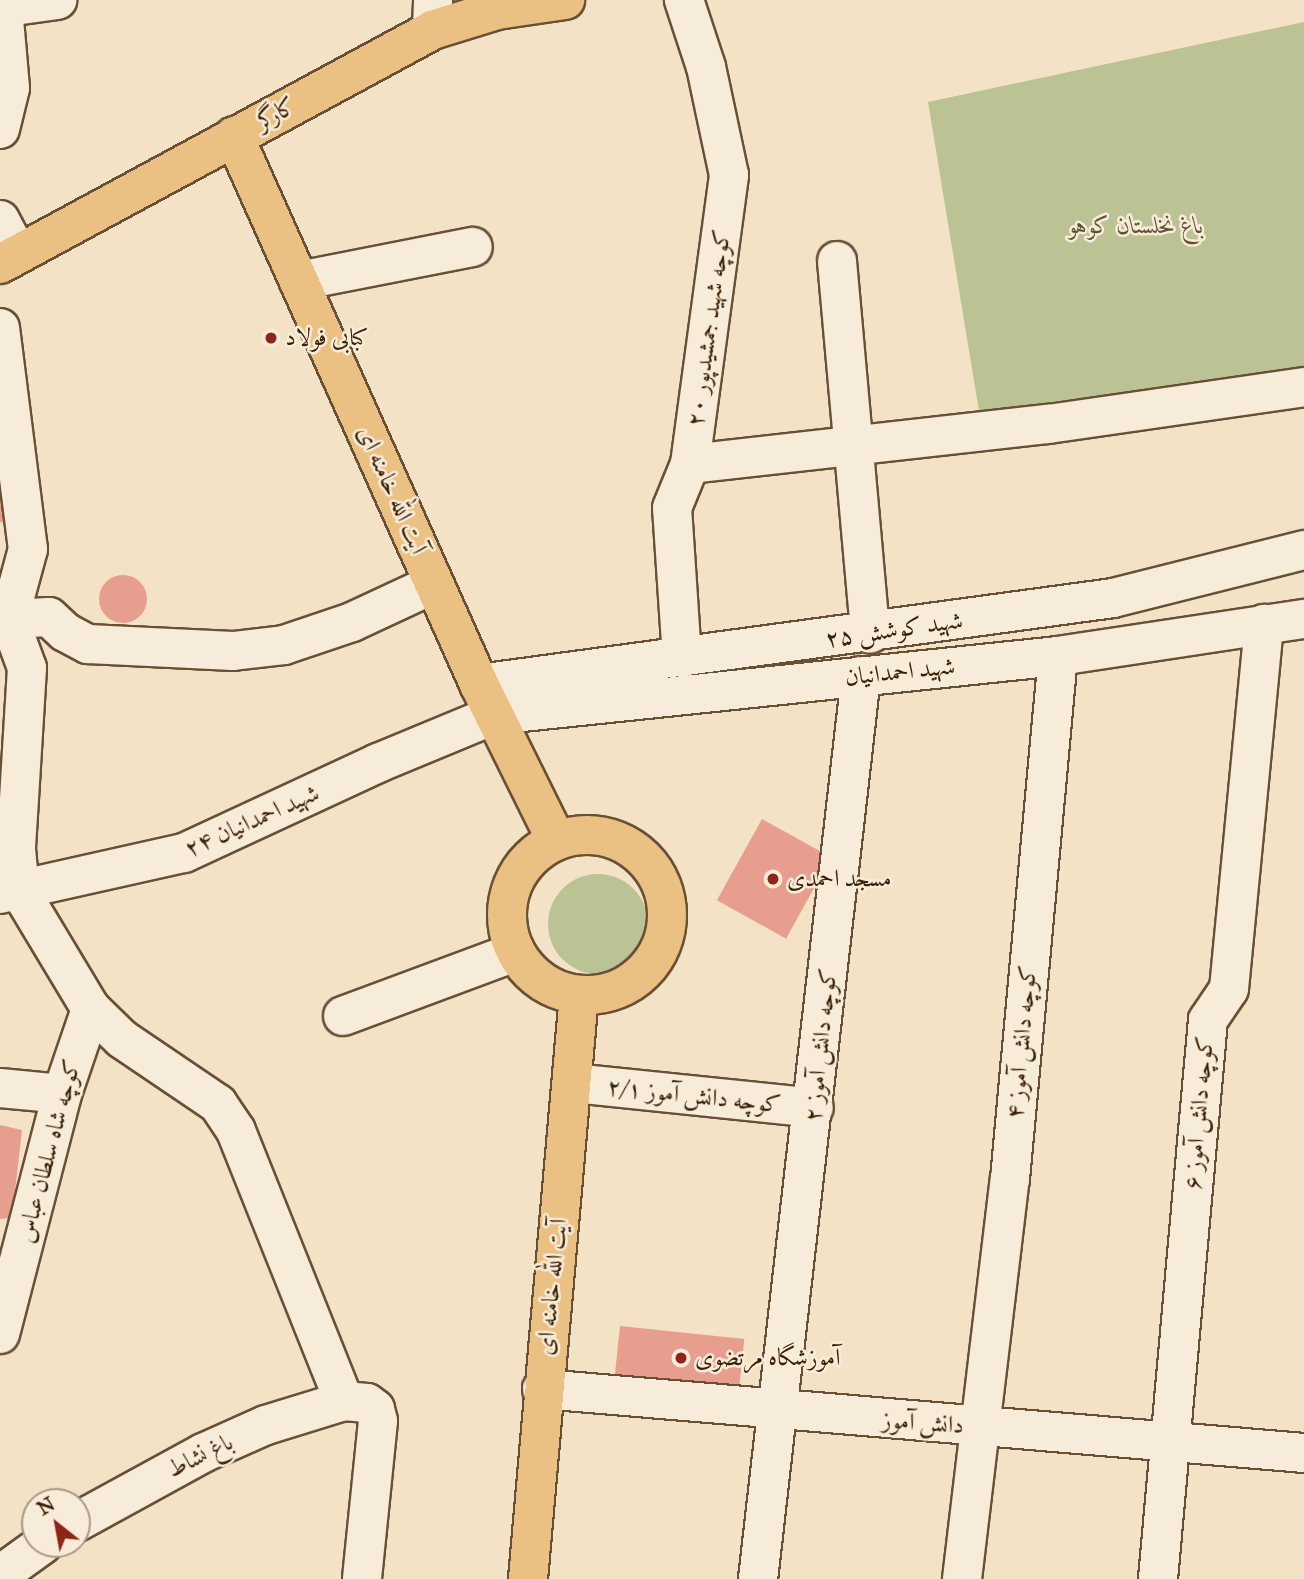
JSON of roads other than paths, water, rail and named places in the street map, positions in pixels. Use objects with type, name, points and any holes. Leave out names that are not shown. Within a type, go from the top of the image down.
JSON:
[{"type":"main road","name":"کارگر","points":[[9,259],[234,136],[432,8],[497,10],[565,0]]},
{"type":"main road","name":"آیت الله خامنه ای","points":[[234,136],[486,699],[556,840]]},
{"type":"main road","points":[[582,834],[608,836],[633,847],[652,866],[665,890],[668,916],[663,942],[650,965],[630,983],[606,993],[579,995],[542,981],[515,952],[507,927],[512,887],[533,854],[556,840],[582,834]]},
{"type":"main road","name":"آیت الله خامنه ای","points":[[528,1579],[542,1389],[574,1083],[579,995]]},
{"type":"street","points":[[0,129],[10,88],[2,8],[57,0]]},
{"type":"street","name":"کوچه شهید جمشیدپور ۲۰","points":[[682,659],[673,508],[690,464],[729,175],[706,67],[684,0]]},
{"type":"street","points":[[0,220],[9,259]]},
{"type":"street","points":[[299,281],[472,247]]},
{"type":"street","points":[[837,261],[870,634]]},
{"type":"street","points":[[0,328],[27,549],[5,616],[27,668],[8,851],[10,892],[91,1009],[122,1039],[218,1104],[236,1131],[337,1403],[367,1403],[375,1409],[378,1421],[362,1579]]},
{"type":"street","points":[[690,464],[1048,424],[1304,387]]},
{"type":"street","name":"شهید کوشش ۲۵","points":[[486,699],[682,659],[1113,598],[1304,550]]},
{"type":"street","points":[[5,616],[50,617],[65,632],[88,643],[233,651],[284,645],[352,622],[434,584]]},
{"type":"street","name":"شهید احمدانیان","points":[[486,699],[862,676],[1058,656],[1304,619]]},
{"type":"street","name":"کوچه دانش آموز ۶","points":[[1158,1579],[1208,1020],[1228,989],[1264,624]]},
{"type":"street","name":"کوچه دانش آموز ۴","points":[[962,1579],[978,1428],[1010,1179],[1058,656]]},
{"type":"street","name":"کوچه دانش آموز ۲","points":[[758,1579],[862,676]]},
{"type":"street","name":"شهید احمدانیان ۲۴","points":[[10,892],[184,853],[378,762],[486,699]]},
{"type":"street","points":[[343,1016],[515,952]]},
{"type":"street","name":"کوچه شاه سلطان عباس","points":[[0,1334],[12,1235],[91,1009]]},
{"type":"street","name":"کوچه دانش آموز ۲/۱","points":[[574,1083],[814,1108]]},
{"type":"street","points":[[0,1087],[62,1094]]},
{"type":"street","name":"دانش آموز","points":[[542,1389],[776,1412],[1169,1440],[1304,1453]]},
{"type":"street","name":"باغ نشاط","points":[[91,1514],[203,1453],[266,1424],[337,1403]]},
{"type":"street","points":[[0,1575],[24,1558]]},
{"type":"place","name":"کبابی فولاد","points":[[271,338]]},
{"type":"place","name":"مسجد احمدی","points":[[773,879]]},
{"type":"place","name":"آموزشگاه مرتضوی","points":[[681,1358]]},
{"type":"park label","name":"باغ نخلستان کوهو","points":[[1136,226]]}]
